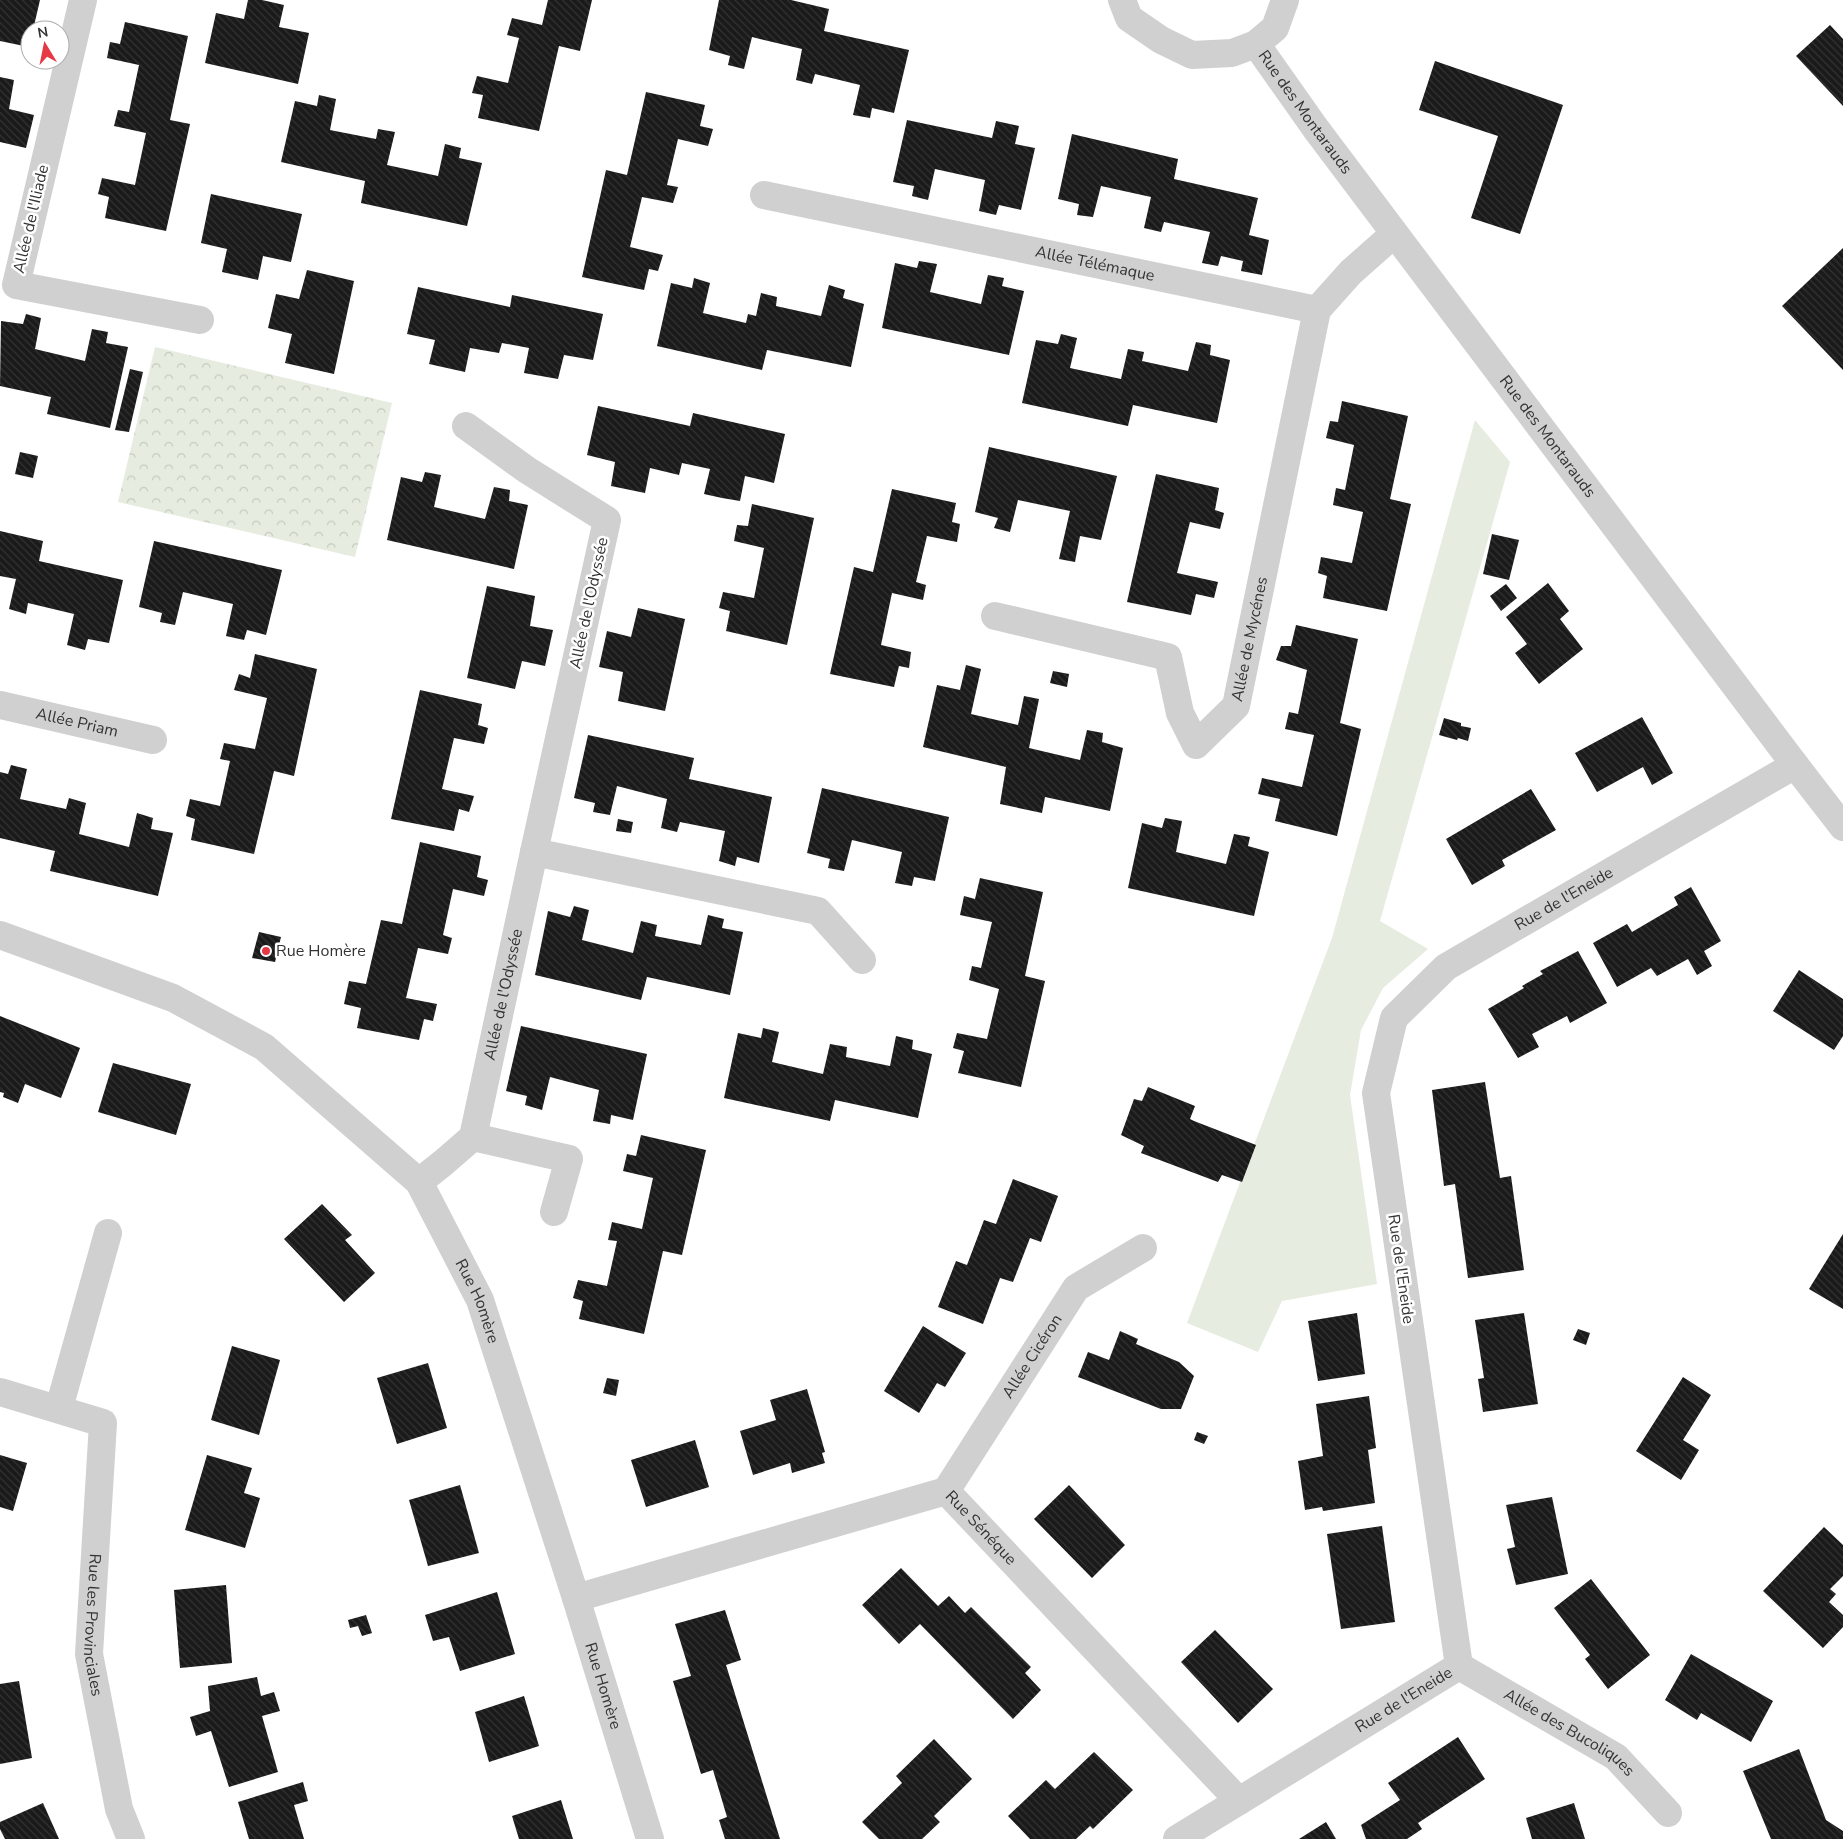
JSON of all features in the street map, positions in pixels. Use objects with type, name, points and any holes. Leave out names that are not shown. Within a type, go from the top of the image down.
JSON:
[{"type":"street","name":"Allée de l'Iliade","points":[[83,0],[16,285],[200,320]]},
{"type":"street","points":[[1122,0],[1129,18],[1161,40],[1192,55],[1232,53],[1256,44],[1275,28],[1285,0]]},
{"type":"street","name":"Rue des Montarauds","points":[[1256,44],[1394,234],[1843,827]]},
{"type":"street","name":"Allée Télémaque","points":[[764,195],[1316,310]]},
{"type":"street","points":[[1316,310],[1351,272],[1394,234]]},
{"type":"street","name":"Allée de Mycénes","points":[[995,616],[1168,657],[1180,713],[1196,745],[1236,706],[1316,310]]},
{"type":"street","name":"Allée de l'Odyssée","points":[[466,426],[527,470],[607,520],[472,1137]]},
{"type":"street","name":"Allée Priam","points":[[0,705],[153,740]]},
{"type":"street","name":"Rue de l'Eneide","points":[[1177,1839],[1459,1666],[1376,1093],[1394,1018],[1446,967],[1795,766]]},
{"type":"street","points":[[534,852],[818,911],[862,960]]},
{"type":"street","name":"Rue Homère","points":[[0,935],[172,998],[264,1048],[418,1182],[480,1300],[576,1598],[650,1839]]},
{"type":"street","points":[[418,1182],[472,1137],[569,1159],[554,1212]]},
{"type":"street","points":[[59,1408],[108,1233]]},
{"type":"street","name":"Allée Cicéron","points":[[946,1491],[1076,1288],[1143,1248]]},
{"type":"street","name":"Rue les Provinciales","points":[[0,1392],[103,1422],[89,1654],[119,1809],[131,1839]]},
{"type":"street","name":"Rue Sénéque","points":[[576,1598],[946,1491],[1239,1801]]},
{"type":"street","name":"Allée des Bucoliques","points":[[1459,1666],[1616,1757],[1668,1812]]},
{"type":"green space","points":[[155,347],[392,403],[355,557],[118,502]]},
{"type":"green space","points":[[1475,420],[1510,462],[1380,921],[1428,949],[1383,988],[1361,1030],[1350,1095],[1377,1284],[1282,1301],[1258,1352],[1187,1323],[1332,938]]},
{"type":"building","points":[[0,0],[40,0],[35,20],[20,20],[20,45],[0,41]]},
{"type":"building","points":[[248,0],[262,0],[284,5],[279,27],[309,33],[298,84],[205,63],[216,13],[244,19]]},
{"type":"building","points":[[548,0],[592,0],[580,51],[559,46],[539,131],[478,118],[483,95],[472,93],[477,76],[508,83],[519,38],[507,35],[512,18],[542,25]]},
{"type":"building","points":[[719,0],[791,0],[829,9],[824,31],[909,50],[894,113],[872,108],[870,118],[853,115],[860,85],[815,74],[812,84],[796,80],[802,49],[752,37],[744,69],[728,65],[730,56],[709,50]]},
{"type":"building","points":[[125,22],[188,36],[170,120],[190,124],[166,231],[105,218],[109,197],[98,194],[102,178],[135,185],[146,133],[114,126],[118,110],[129,112],[139,65],[107,58],[110,42],[120,44]]},
{"type":"building","points":[[1830,25],[1843,39],[1843,106],[1796,56]]},
{"type":"building","points":[[1435,61],[1563,105],[1520,234],[1471,218],[1498,136],[1419,110]]},
{"type":"building","points":[[0,77],[14,80],[9,109],[34,115],[26,148],[0,142]]},
{"type":"building","points":[[646,92],[705,105],[700,126],[713,129],[708,146],[678,139],[667,185],[678,187],[673,203],[642,197],[630,247],[663,255],[658,271],[649,269],[644,290],[582,277],[606,170],[627,175]]},
{"type":"building","points":[[319,95],[336,99],[330,130],[376,139],[378,129],[395,132],[387,165],[438,176],[445,144],[461,148],[459,158],[482,163],[467,226],[361,203],[365,181],[281,162],[295,101],[317,106]]},
{"type":"building","points":[[907,120],[992,138],[996,121],[1019,126],[1015,144],[1035,148],[1021,210],[999,205],[996,215],[979,211],[985,180],[935,169],[928,200],[912,196],[914,186],[893,182]]},
{"type":"building","points":[[1072,134],[1178,159],[1174,179],[1258,198],[1249,235],[1269,240],[1262,275],[1241,271],[1243,261],[1221,256],[1218,266],[1202,263],[1210,232],[1164,222],[1161,232],[1144,228],[1151,197],[1101,186],[1093,217],[1077,215],[1079,204],[1058,199]]},
{"type":"building","points":[[211,194],[302,214],[291,262],[263,256],[258,280],[222,272],[227,249],[201,243]]},
{"type":"building","points":[[1843,248],[1843,370],[1782,306]]},
{"type":"building","points":[[919,261],[937,264],[930,292],[981,304],[988,275],[1004,278],[1002,286],[1024,291],[1009,355],[882,328],[895,263],[917,268]]},
{"type":"building","points":[[307,270],[354,281],[334,374],[285,363],[292,334],[268,328],[276,294],[299,299]]},
{"type":"building","points":[[694,278],[710,283],[703,313],[746,323],[748,314],[756,316],[761,293],[777,297],[776,306],[821,316],[829,285],[845,290],[843,298],[864,304],[851,367],[767,350],[762,370],[657,346],[671,283],[692,288]]},
{"type":"building","points":[[418,287],[510,307],[512,295],[603,314],[593,360],[564,355],[558,379],[524,373],[529,348],[502,343],[499,353],[470,348],[465,372],[429,364],[435,340],[407,334]]},
{"type":"building","points":[[26,314],[41,318],[35,349],[85,361],[92,329],[108,332],[106,343],[128,347],[110,428],[47,414],[51,397],[0,386],[1,321],[23,324]]},
{"type":"building","points":[[1061,334],[1077,338],[1070,368],[1121,379],[1128,349],[1144,352],[1142,361],[1188,371],[1196,342],[1211,345],[1210,355],[1230,360],[1217,423],[1133,405],[1128,426],[1022,403],[1036,340],[1058,344]]},
{"type":"building","points":[[130,369],[143,372],[129,432],[115,430]]},
{"type":"building","points":[[1342,401],[1408,416],[1390,499],[1411,504],[1387,611],[1323,598],[1327,576],[1318,573],[1321,557],[1352,563],[1363,512],[1333,505],[1336,488],[1345,490],[1354,445],[1326,438],[1330,421],[1338,422]]},
{"type":"building","points":[[598,406],[690,426],[693,413],[785,434],[774,483],[745,476],[740,501],[722,498],[704,494],[710,469],[682,463],[679,475],[650,468],[645,493],[611,486],[615,462],[587,455]]},
{"type":"building","points":[[989,447],[1117,476],[1101,540],[1080,536],[1075,562],[1059,559],[1070,511],[1018,500],[1010,532],[994,528],[998,518],[975,512]]},
{"type":"building","points":[[20,452],[38,456],[33,478],[15,474]]},
{"type":"building","points":[[425,472],[441,475],[434,507],[485,519],[494,487],[510,490],[509,501],[528,505],[514,569],[387,540],[401,477],[422,482]]},
{"type":"building","points":[[1156,474],[1219,488],[1215,510],[1224,513],[1220,529],[1190,522],[1177,573],[1218,582],[1214,598],[1196,594],[1191,615],[1127,602]]},
{"type":"building","points":[[892,489],[956,503],[952,522],[960,524],[957,542],[927,536],[916,582],[926,585],[923,600],[892,593],[881,645],[911,652],[909,668],[899,666],[894,687],[830,674],[854,567],[873,572]]},
{"type":"building","points":[[752,504],[814,518],[787,645],[726,631],[730,611],[719,608],[723,592],[754,598],[764,548],[734,541],[737,525],[748,526]]},
{"type":"building","points":[[0,531],[43,541],[39,561],[123,580],[109,643],[88,639],[85,650],[67,645],[74,614],[28,603],[26,614],[9,609],[16,579],[0,576]]},
{"type":"building","points":[[1492,534],[1519,540],[1509,580],[1483,574]]},
{"type":"building","points":[[154,541],[282,570],[266,635],[247,630],[244,640],[226,636],[233,604],[183,592],[175,625],[160,622],[162,613],[139,607]]},
{"type":"building","points":[[1548,583],[1569,611],[1560,619],[1583,649],[1539,684],[1515,653],[1527,644],[1506,617]]},
{"type":"building","points":[[1506,584],[1517,598],[1501,611],[1490,596]]},
{"type":"building","points":[[487,586],[535,596],[530,626],[553,630],[545,666],[522,661],[515,689],[467,678]]},
{"type":"building","points":[[638,608],[685,619],[665,711],[618,701],[623,672],[599,667],[607,631],[631,637]]},
{"type":"building","points":[[1296,625],[1358,639],[1340,723],[1361,729],[1337,836],[1275,821],[1280,799],[1258,794],[1262,778],[1302,787],[1314,735],[1285,729],[1289,712],[1298,714],[1307,670],[1276,660],[1281,646],[1291,646]]},
{"type":"building","points":[[255,654],[317,669],[294,776],[274,771],[254,854],[191,840],[195,819],[186,816],[190,799],[220,806],[230,761],[220,759],[224,743],[255,749],[267,698],[234,690],[239,674],[250,678]]},
{"type":"building","points":[[966,665],[981,669],[971,714],[1018,725],[1024,696],[1039,699],[1029,748],[1080,760],[1087,730],[1103,733],[1102,742],[1123,748],[1110,811],[1045,797],[1042,813],[1000,804],[1006,767],[923,747],[937,685],[960,690]]},
{"type":"building","points":[[1053,671],[1069,674],[1067,687],[1050,683]]},
{"type":"building","points":[[420,690],[482,704],[478,725],[488,728],[484,744],[454,738],[442,789],[474,796],[469,812],[459,809],[454,831],[391,819]]},
{"type":"building","points":[[1642,717],[1673,773],[1652,785],[1643,767],[1597,792],[1575,753]]},
{"type":"building","points":[[1444,718],[1461,723],[1461,726],[1471,728],[1468,741],[1439,735]]},
{"type":"building","points":[[588,735],[694,758],[689,779],[772,797],[759,863],[737,857],[735,866],[719,861],[725,831],[680,822],[677,832],[661,828],[667,799],[617,786],[610,815],[593,812],[595,803],[574,798]]},
{"type":"building","points":[[11,765],[27,769],[20,799],[66,809],[69,798],[86,803],[79,834],[129,847],[137,813],[153,818],[151,829],[173,833],[158,896],[50,871],[55,851],[0,838],[0,772],[8,774]]},
{"type":"building","points":[[822,788],[949,817],[935,881],[914,877],[912,886],[895,883],[902,852],[852,840],[844,871],[828,868],[830,859],[807,853]]},
{"type":"building","points":[[1531,789],[1556,830],[1502,860],[1505,866],[1472,885],[1446,839]]},
{"type":"building","points":[[1165,818],[1182,821],[1176,852],[1226,864],[1234,834],[1250,837],[1248,846],[1269,852],[1254,916],[1128,888],[1142,823],[1162,828]]},
{"type":"building","points":[[618,819],[633,822],[631,833],[616,831]]},
{"type":"building","points":[[420,842],[481,856],[477,877],[488,880],[484,896],[453,889],[443,935],[452,938],[448,954],[418,948],[406,998],[437,1004],[433,1021],[424,1019],[419,1040],[357,1028],[361,1008],[344,1004],[349,981],[366,984],[381,920],[402,924]]},
{"type":"building","points":[[980,878],[1043,892],[1025,976],[1045,981],[1021,1087],[958,1073],[964,1051],[953,1048],[957,1033],[987,1039],[999,989],[969,980],[972,966],[981,968],[992,922],[960,915],[964,896],[975,899]]},
{"type":"building","points":[[1691,887],[1721,941],[1704,951],[1712,966],[1697,975],[1688,959],[1657,976],[1651,968],[1617,987],[1593,943],[1627,924],[1632,932],[1678,905],[1674,897]]},
{"type":"building","points":[[574,906],[589,910],[582,940],[633,953],[641,921],[657,925],[655,936],[701,945],[708,915],[724,919],[722,928],[743,932],[730,995],[647,977],[641,1000],[535,975],[548,911],[570,917]]},
{"type":"building","name":"Rue Homère","points":[[259,932],[281,937],[275,962],[252,958]]},
{"type":"building","points":[[1578,951],[1607,1003],[1570,1023],[1567,1016],[1532,1034],[1539,1047],[1518,1058],[1488,1009],[1524,988],[1522,986],[1543,974],[1540,971]]},
{"type":"building","points":[[1799,970],[1843,999],[1843,1036],[1834,1050],[1773,1011]]},
{"type":"building","points":[[0,1016],[80,1048],[61,1098],[25,1084],[18,1103],[3,1097],[4,1093],[0,1092]]},
{"type":"building","points":[[521,1026],[647,1054],[633,1120],[611,1115],[610,1124],[593,1121],[599,1090],[550,1077],[542,1110],[525,1105],[527,1096],[506,1091]]},
{"type":"building","points":[[763,1028],[779,1032],[772,1062],[823,1074],[830,1044],[847,1047],[846,1057],[890,1066],[896,1036],[913,1040],[912,1049],[932,1054],[918,1118],[835,1100],[830,1121],[724,1098],[738,1033],[761,1038]]},
{"type":"building","points":[[113,1063],[191,1084],[176,1135],[98,1112]]},
{"type":"building","points":[[1485,1082],[1500,1178],[1511,1176],[1524,1270],[1468,1278],[1455,1184],[1444,1186],[1432,1090]]},
{"type":"building","points":[[1148,1087],[1195,1106],[1190,1119],[1256,1145],[1242,1182],[1222,1175],[1218,1182],[1141,1153],[1144,1146],[1121,1135],[1134,1099],[1142,1101]]},
{"type":"building","points":[[641,1135],[706,1150],[682,1255],[663,1251],[644,1334],[579,1319],[583,1301],[573,1298],[578,1280],[607,1286],[617,1241],[608,1240],[612,1222],[642,1229],[653,1178],[623,1171],[627,1154],[636,1156]]},
{"type":"building","points":[[1013,1179],[1058,1196],[1041,1242],[1030,1238],[1013,1282],[1000,1278],[983,1324],[938,1307],[956,1261],[967,1265],[984,1220],[996,1224]]},
{"type":"building","points":[[322,1204],[352,1235],[345,1240],[375,1273],[344,1302],[284,1239]]},
{"type":"building","points":[[1843,1234],[1843,1309],[1809,1289]]},
{"type":"building","points":[[1357,1313],[1365,1374],[1318,1381],[1308,1321]]},
{"type":"building","points":[[1524,1313],[1538,1404],[1483,1412],[1478,1379],[1484,1378],[1475,1320]]},
{"type":"building","points":[[923,1326],[966,1353],[945,1387],[937,1383],[919,1413],[884,1391]]},
{"type":"building","points":[[1578,1329],[1590,1333],[1586,1345],[1573,1340]]},
{"type":"building","points":[[1120,1331],[1138,1339],[1136,1344],[1179,1362],[1194,1376],[1181,1409],[1161,1409],[1078,1377],[1088,1352],[1109,1360]]},
{"type":"building","points":[[232,1346],[280,1360],[259,1435],[211,1420]]},
{"type":"building","points":[[428,1363],[447,1428],[397,1444],[377,1378]]},
{"type":"building","points":[[1683,1377],[1711,1395],[1683,1440],[1699,1450],[1681,1480],[1636,1451]]},
{"type":"building","points":[[607,1378],[619,1380],[616,1396],[603,1393]]},
{"type":"building","points":[[807,1389],[825,1452],[822,1453],[825,1463],[792,1473],[790,1463],[753,1475],[740,1431],[776,1420],[770,1400]]},
{"type":"building","points":[[1369,1396],[1376,1448],[1368,1450],[1375,1503],[1323,1511],[1322,1507],[1305,1510],[1298,1461],[1323,1456],[1316,1404]]},
{"type":"building","points":[[1197,1432],[1208,1436],[1204,1444],[1194,1440]]},
{"type":"building","points":[[695,1440],[709,1487],[646,1507],[631,1460]]},
{"type":"building","points":[[0,1455],[27,1463],[13,1511],[0,1507]]},
{"type":"building","points":[[207,1455],[252,1468],[244,1493],[260,1498],[245,1548],[185,1530]]},
{"type":"building","points":[[460,1485],[479,1553],[428,1566],[409,1500]]},
{"type":"building","points":[[1069,1485],[1125,1545],[1092,1578],[1034,1519]]},
{"type":"building","points":[[1552,1497],[1568,1574],[1516,1585],[1507,1549],[1515,1547],[1506,1505]]},
{"type":"building","points":[[1382,1526],[1395,1622],[1341,1629],[1327,1534]]},
{"type":"building","points":[[1824,1527],[1843,1545],[1843,1576],[1830,1589],[1836,1594],[1829,1602],[1843,1615],[1843,1627],[1823,1648],[1763,1591]]},
{"type":"building","points":[[901,1568],[938,1606],[949,1596],[965,1613],[971,1607],[1031,1667],[1025,1673],[1041,1690],[1013,1719],[920,1624],[899,1644],[862,1605]]},
{"type":"building","points":[[1591,1579],[1650,1655],[1608,1689],[1585,1659],[1590,1655],[1554,1608]]},
{"type":"building","points":[[226,1585],[232,1663],[180,1668],[174,1590]]},
{"type":"building","points":[[497,1592],[515,1654],[460,1671],[449,1637],[433,1641],[425,1615]]},
{"type":"building","points":[[725,1610],[741,1660],[726,1665],[780,1839],[725,1839],[719,1820],[727,1817],[713,1770],[701,1774],[673,1681],[691,1676],[675,1624]]},
{"type":"building","points":[[366,1615],[372,1633],[362,1636],[358,1626],[350,1628],[348,1620]]},
{"type":"building","points":[[1215,1630],[1273,1689],[1238,1723],[1181,1662]]},
{"type":"building","points":[[1691,1654],[1773,1701],[1751,1742],[1701,1713],[1697,1720],[1665,1700]]},
{"type":"building","points":[[257,1677],[261,1696],[274,1692],[280,1711],[262,1716],[278,1772],[229,1787],[211,1731],[196,1736],[190,1717],[210,1711],[208,1686]]},
{"type":"building","points":[[19,1681],[32,1758],[0,1764],[0,1684]]},
{"type":"building","points":[[524,1696],[539,1746],[489,1762],[475,1712]]},
{"type":"building","points":[[1458,1737],[1485,1779],[1418,1823],[1422,1829],[1407,1839],[1366,1839],[1361,1825],[1400,1800],[1388,1783]]},
{"type":"building","points":[[934,1739],[972,1779],[934,1816],[940,1822],[922,1839],[879,1839],[862,1822],[902,1783],[896,1776]]},
{"type":"building","points":[[1799,1749],[1826,1820],[1843,1831],[1843,1839],[1771,1839],[1743,1771]]},
{"type":"building","points":[[1094,1752],[1133,1790],[1093,1829],[1090,1826],[1076,1839],[1030,1839],[1008,1816],[1046,1780],[1055,1789]]},
{"type":"building","points":[[303,1782],[308,1801],[294,1805],[304,1839],[249,1839],[238,1802]]},
{"type":"building","points":[[561,1800],[573,1839],[519,1839],[512,1816]]},
{"type":"building","points":[[43,1803],[59,1839],[5,1839],[0,1829],[0,1822]]},
{"type":"building","points":[[1574,1803],[1585,1839],[1532,1839],[1526,1818]]},
{"type":"building","points":[[1326,1822],[1336,1839],[1299,1839]]},
{"type":"place","name":"Rue Homère","points":[[266,951]]}]
